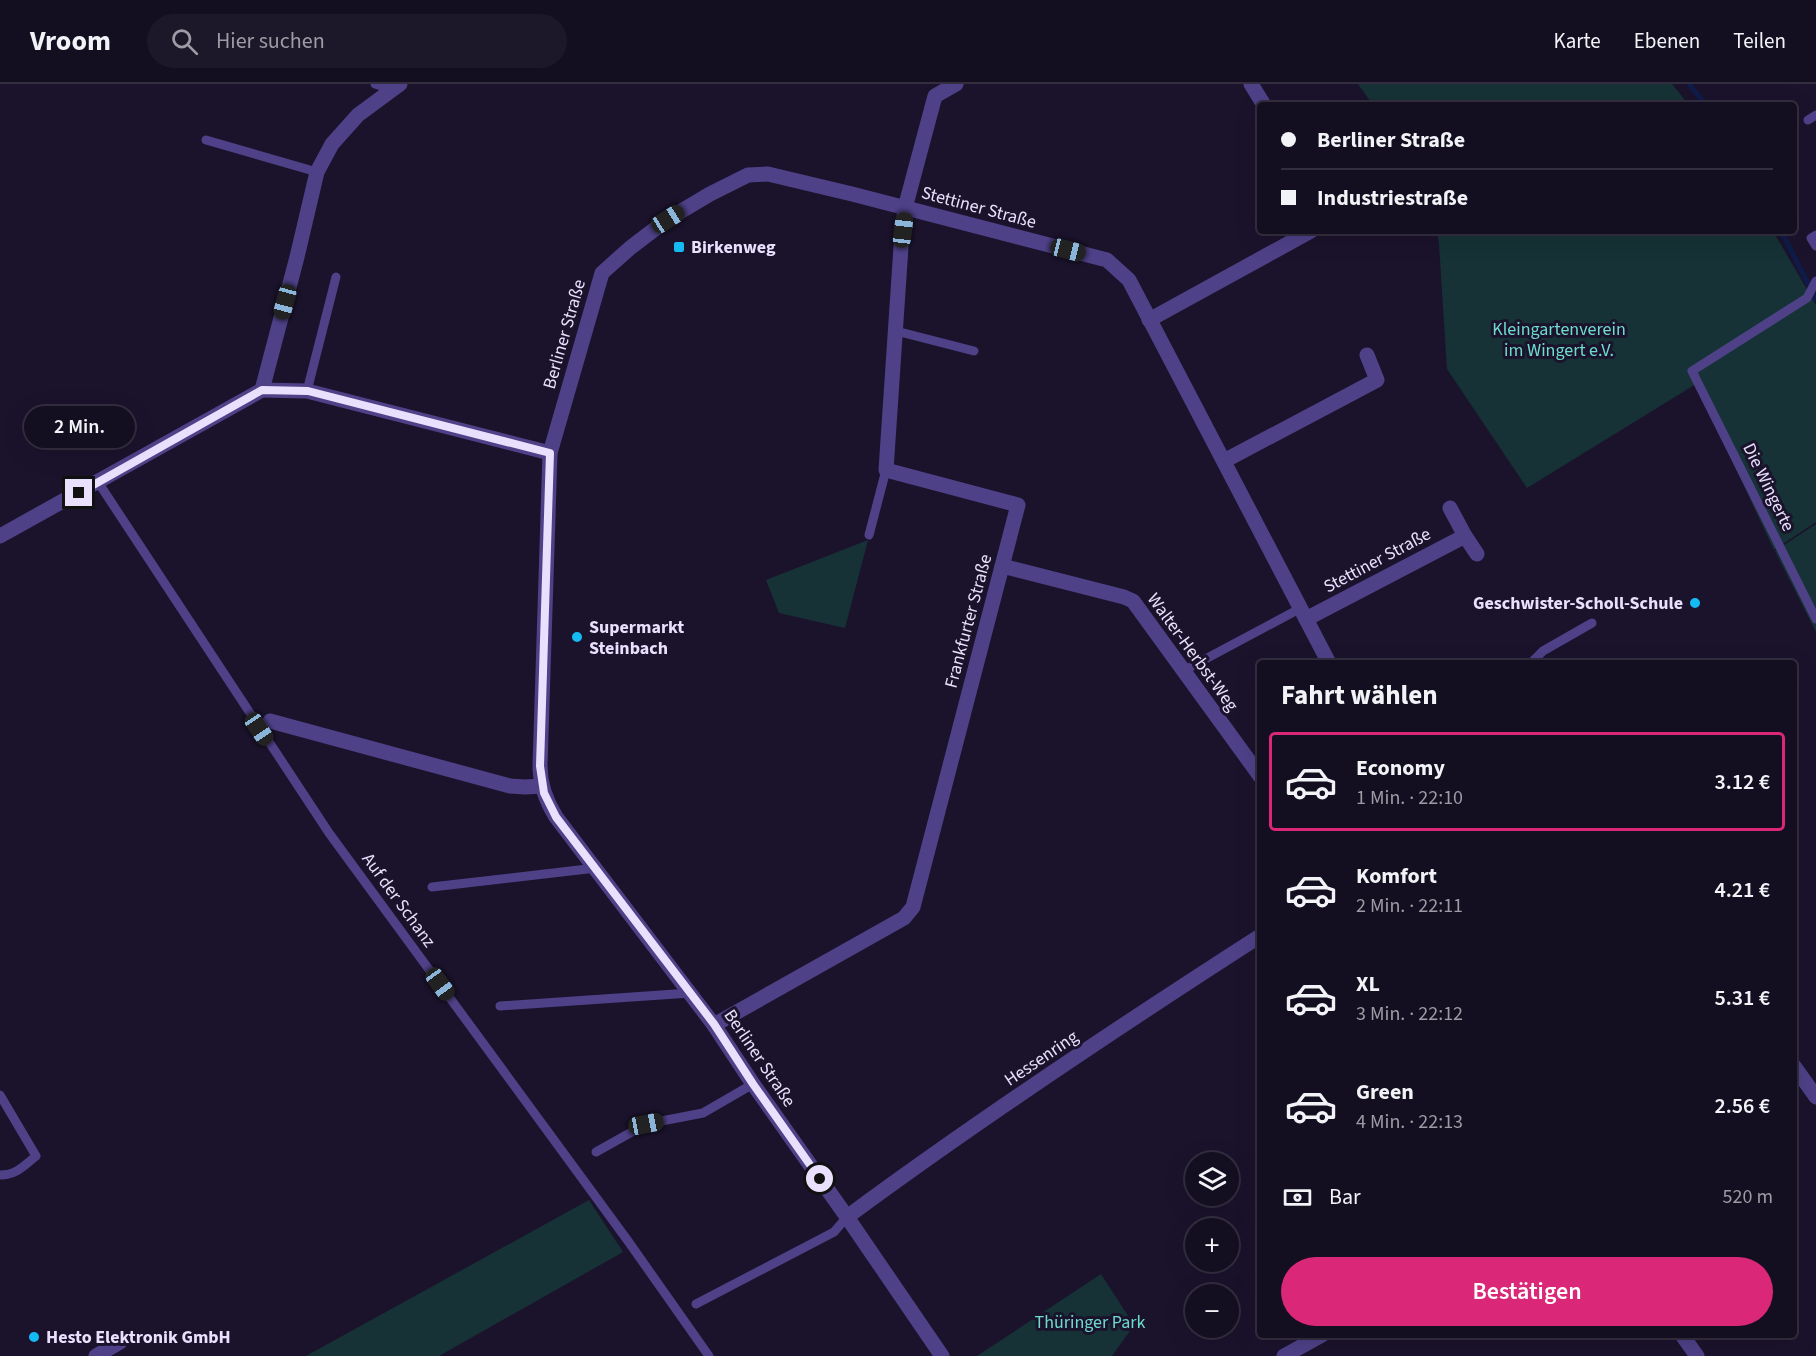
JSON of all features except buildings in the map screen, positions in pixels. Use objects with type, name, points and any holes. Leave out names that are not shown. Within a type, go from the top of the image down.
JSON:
[{"type":"street","name":"Stettiner Straße","points":[[956,84],[935,96],[905,208],[1107,260],[1129,280],[1328,660]]},
{"type":"street","points":[[1251,84],[1262,102]]},
{"type":"street","points":[[262,390],[317,172],[332,144],[358,115],[395,86]]},
{"type":"street","name":"Berliner Straße","points":[[905,208],[768,174],[748,175],[668,219],[602,273],[550,453],[540,766],[542,786],[554,812],[714,1024],[753,1084],[847,1216],[942,1356]]},
{"type":"street","points":[[886,470],[905,208]]},
{"type":"street","points":[[1149,320],[1306,234]]},
{"type":"street","points":[[1224,461],[1377,380],[1367,355]]},
{"type":"street","points":[[0,536],[262,390],[308,391],[550,453]]},
{"type":"street","name":"Frankfurter Straße","points":[[714,1024],[904,918],[913,907],[1018,505],[886,470]]},
{"type":"street","points":[[1450,508],[1477,554]]},
{"type":"street","name":"Stettiner Straße","points":[[1304,613],[1465,536]]},
{"type":"street","name":"Walter-Herbst-Weg","points":[[1002,566],[1130,599],[1136,604],[1257,772]]},
{"type":"street","points":[[270,721],[510,786],[542,786]]},
{"type":"street","name":"Hessenring","points":[[847,1216],[990,1115],[1257,938]]},
{"type":"street","points":[[1797,1070],[1816,1097]]},
{"type":"street","points":[[1284,1356],[1317,1338]]},
{"type":"street","points":[[1684,1338],[1696,1356]]},
{"type":"street","points":[[96,1356],[120,1342]]},
{"type":"lane","points":[[375,84],[395,86]]},
{"type":"lane","points":[[206,140],[317,172]]},
{"type":"lane","points":[[1816,235],[1811,238],[1816,246]]},
{"type":"lane","points":[[308,391],[336,277]]},
{"type":"lane","name":"Die Wingerte","points":[[1816,281],[1807,298],[1692,371],[1816,619]]},
{"type":"lane","points":[[896,331],[974,351]]},
{"type":"lane","points":[[869,535],[886,470]]},
{"type":"lane","name":"Auf der Schanz","points":[[98,482],[329,833],[628,1241],[709,1356]]},
{"type":"lane","points":[[1183,671],[1304,613]]},
{"type":"lane","points":[[1534,660],[1548,647],[1592,623]]},
{"type":"lane","points":[[432,887],[596,868]]},
{"type":"lane","points":[[500,1005],[690,993]]},
{"type":"lane","points":[[596,1152],[646,1124],[703,1113],[753,1084]]},
{"type":"lane","points":[[0,1095],[36,1156],[18,1171],[10,1175],[0,1175]]},
{"type":"lane","points":[[696,1304],[834,1232],[847,1216]]},
{"type":"green space","points":[[1358,84],[1672,84],[1687,102],[1371,102]]},
{"type":"green space","name":"Kleingartenverein im Wingert e.V.","points":[[1437,234],[1775,234],[1816,305],[1816,522],[1774,550],[1696,384],[1527,488],[1447,369]]},
{"type":"green space","points":[[1816,524],[1816,632],[1775,551]]},
{"type":"green space","points":[[868,540],[845,628],[779,613],[766,580]]},
{"type":"green space","points":[[589,1200],[623,1252],[439,1356],[306,1356]]},
{"type":"green space","name":"Thüringer Park","points":[[1101,1274],[1134,1325],[1112,1356],[977,1356]]},
{"type":"waterway","points":[[1689,84],[1704,102]]},
{"type":"waterway","points":[[1783,234],[1816,299]]},
{"type":"place","name":"Birkenweg","points":[[679,247]]},
{"type":"place","name":"Geschwister-Scholl-Schule","points":[[1695,603]]},
{"type":"place","name":"Supermarkt Steinbach","points":[[577,637]]},
{"type":"place","name":"Hesto Elektronik GmbH","points":[[34,1337]]},
{"type":"route","points":[[79,493],[262,390],[308,391],[550,453],[540,766],[544,793],[556,817],[714,1024],[820,1179]]}]
